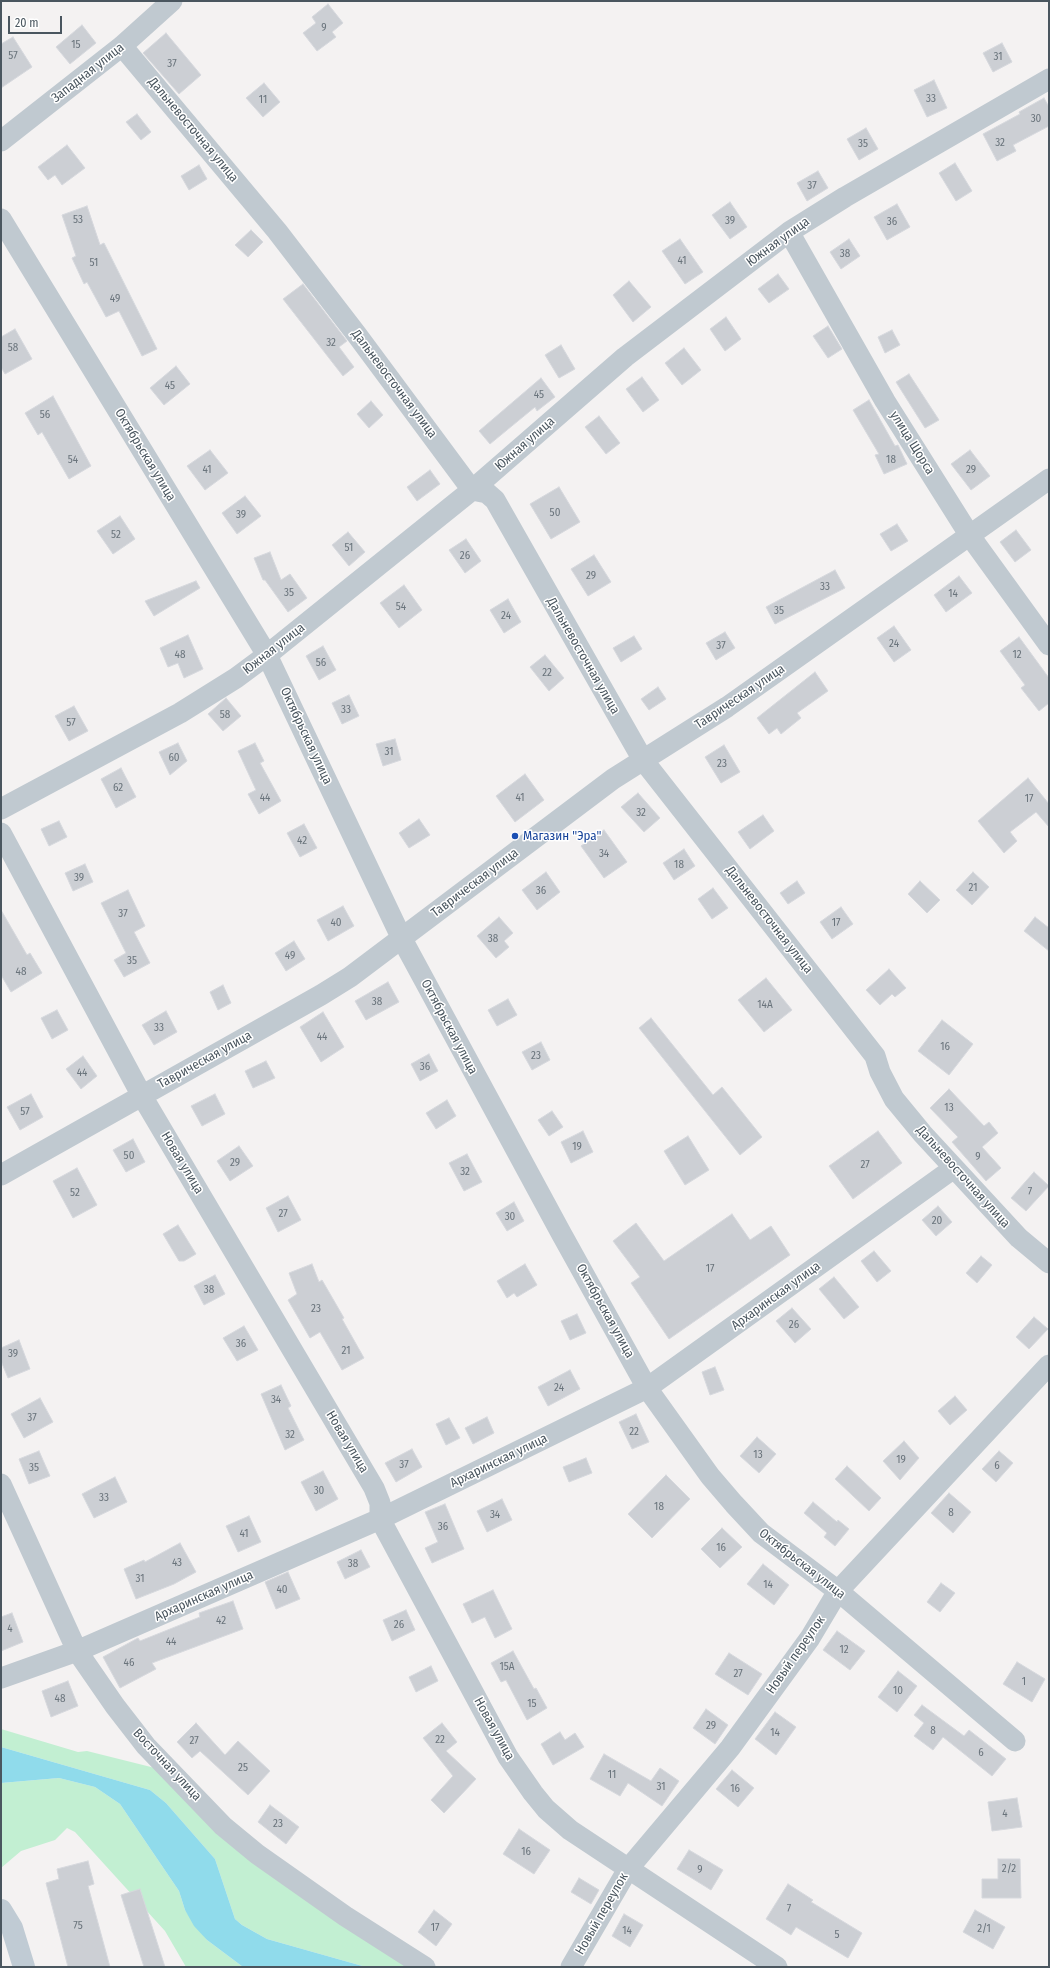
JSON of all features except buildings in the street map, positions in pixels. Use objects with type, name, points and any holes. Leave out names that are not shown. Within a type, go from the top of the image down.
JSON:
[{"type":"main road","points":[[1,1910],[12,1928],[24,1967]]},
{"type":"street","name":"Западная улица","points":[[1,141],[122,46],[172,1]]},
{"type":"street","name":"Дальневосточная улица","points":[[122,46],[277,231],[357,335],[472,490],[487,493],[495,500],[643,760],[875,1056],[880,1072],[894,1099],[954,1168],[1019,1238],[1049,1263]]},
{"type":"street","name":"Южная улица","points":[[1,808],[180,713],[236,678],[268,655],[472,490],[625,357],[789,232],[845,197],[1049,79]]},
{"type":"street","name":"Октябрьская улица","points":[[1,219],[268,655],[402,939],[561,1233],[648,1388],[710,1476],[761,1533],[838,1591],[1015,1741]]},
{"type":"street","name":"улица Щорса","points":[[789,232],[885,401],[970,536],[1049,645]]},
{"type":"street","name":"Таврическая улица","points":[[1,1175],[321,995],[350,977],[613,778],[727,707],[1049,479]]},
{"type":"street","name":"Новая улица","points":[[1,833],[142,1096],[374,1488],[380,1503],[380,1519],[508,1757],[532,1793],[570,1830],[777,1967]]},
{"type":"street","name":"Архаринская улица","points":[[1,1678],[76,1651],[380,1519],[648,1388],[954,1168]]},
{"type":"street","name":"Новый переулок","points":[[571,1967],[628,1869],[730,1748],[810,1638],[838,1591],[1049,1366]]},
{"type":"street","name":"Восточная улица","points":[[1,1484],[76,1651],[115,1706],[146,1746],[223,1826],[276,1868],[425,1967]]},
{"type":"green space","points":[[1,1729],[78,1752],[87,1751],[163,1770],[414,1967],[366,1967],[267,1939],[242,1925],[235,1919],[215,1859],[166,1803],[150,1790],[1,1747]]},
{"type":"green space","points":[[59,1778],[95,1787],[120,1804],[179,1891],[185,1910],[207,1940],[243,1967],[186,1967],[165,1931],[75,1832],[67,1828],[55,1840],[21,1851],[1,1868],[1,1783]]},
{"type":"water","points":[[1,1747],[150,1790],[166,1803],[215,1859],[235,1919],[242,1925],[267,1939],[366,1967],[243,1967],[207,1940],[194,1926],[185,1910],[179,1891],[120,1804],[95,1787],[59,1778],[1,1783]]},
{"type":"place","name":"Магазин \"Эра\"","points":[[515,836]]}]
